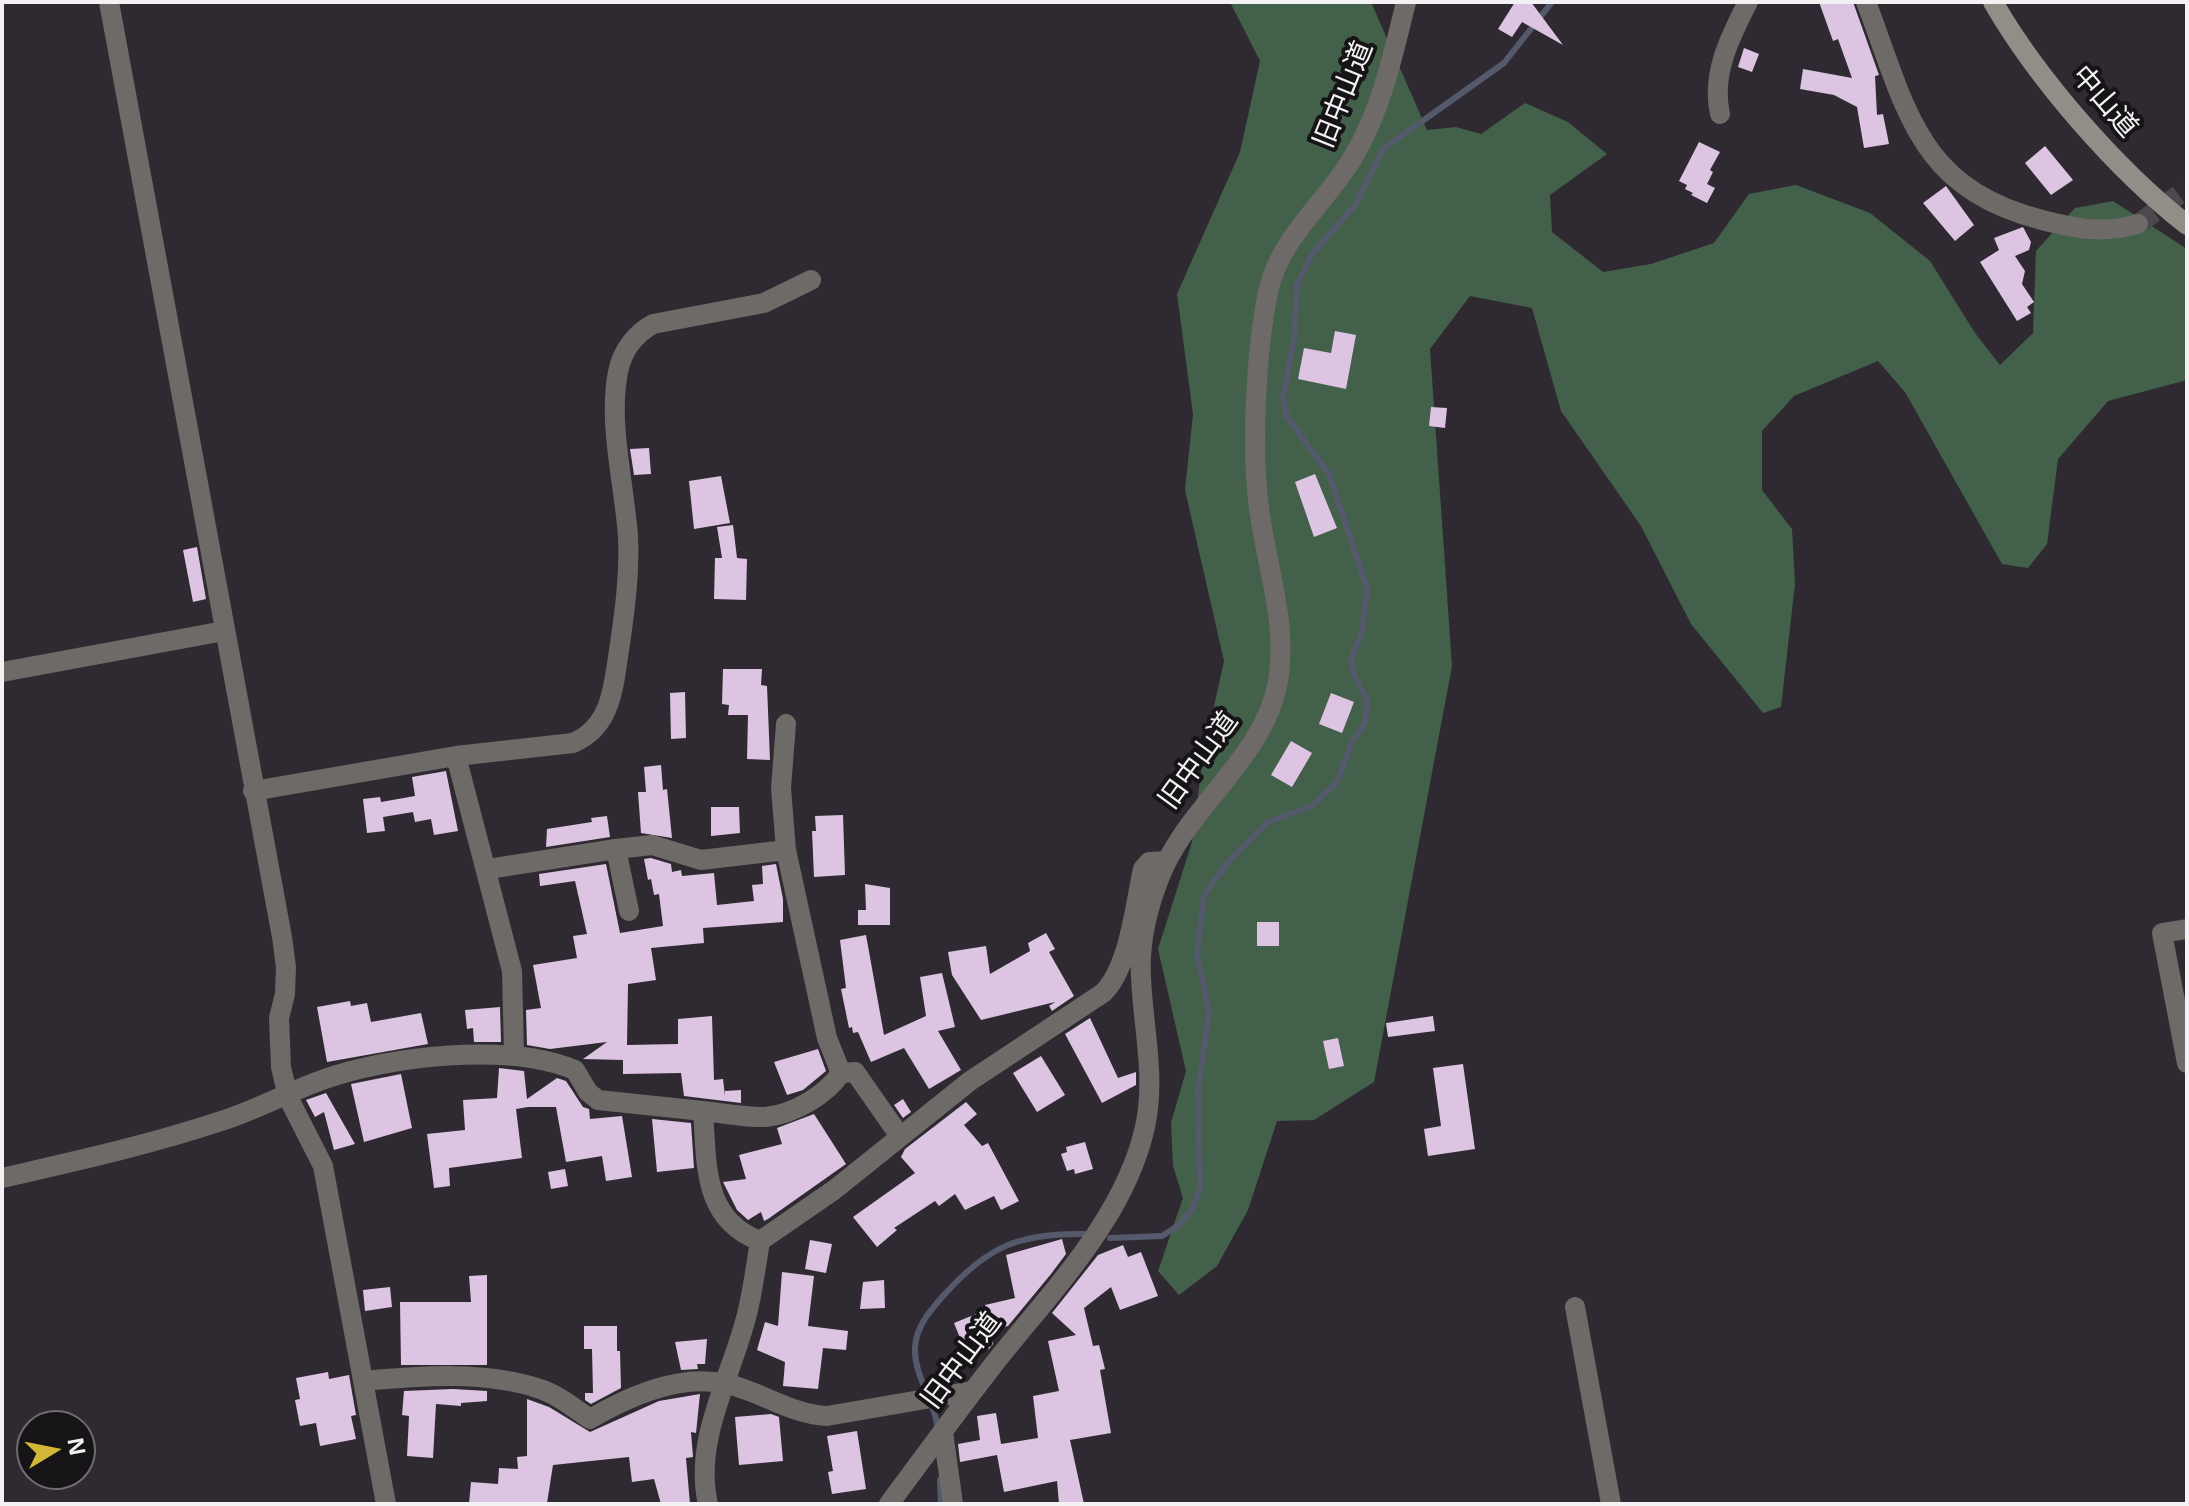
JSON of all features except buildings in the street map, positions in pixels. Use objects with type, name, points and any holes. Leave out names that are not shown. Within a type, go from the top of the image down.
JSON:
[{"type":"street","points":[[109,2],[286,967],[278,1036],[288,1097],[323,1166],[386,1504]]},
{"type":"street","name":"旧中山道","points":[[889,1504],[972,1391],[1081,1254],[1124,1187],[1134,1162],[1146,1123],[1150,1086],[1141,957],[1150,903],[1166,861],[1189,821],[1219,788],[1257,734],[1278,682],[1279,626],[1254,470],[1265,308],[1275,267],[1288,241],[1352,159],[1364,134],[1390,68],[1406,2]]},
{"type":"street","points":[[1720,114],[1717,83],[1720,65],[1748,2]]},
{"type":"street","points":[[1866,2],[1894,87],[1922,140],[1947,174],[1984,199],[2085,231],[2113,231],[2138,224]]},
{"type":"street","name":"中山道","points":[[1993,2],[2034,64],[2079,116],[2150,195],[2187,225]]},
{"type":"street","points":[[253,791],[456,756],[573,743],[589,736],[608,710],[628,570],[617,382],[618,371],[632,340],[653,324],[764,303],[811,280]]},
{"type":"street","points":[[2,672],[224,631]]},
{"type":"street","points":[[786,724],[781,788],[786,850],[827,1038],[841,1073]]},
{"type":"street","points":[[456,756],[488,869],[512,971],[514,1055]]},
{"type":"street","points":[[488,869],[652,845],[701,860],[786,850]]},
{"type":"street","points":[[616,849],[629,911]]},
{"type":"street","points":[[708,1504],[705,1461],[709,1434],[747,1314],[760,1241],[834,1190],[970,1081],[1112,985],[1121,964],[1143,869],[1149,862],[1166,861]]},
{"type":"street","points":[[2187,929],[2162,933],[2187,1063]]},
{"type":"street","points":[[2,1178],[124,1151],[288,1097],[321,1080],[360,1068],[416,1059],[514,1055],[575,1070],[588,1092],[598,1100],[768,1117],[811,1101],[833,1085],[841,1073]]},
{"type":"street","points":[[841,1073],[855,1072],[899,1135]]},
{"type":"street","points":[[703,1111],[716,1206],[726,1222],[760,1241]]},
{"type":"street","points":[[1575,1307],[1611,1504]]},
{"type":"street","points":[[363,1381],[409,1377],[522,1384],[545,1390],[590,1419],[649,1390],[725,1384],[805,1415],[827,1416],[972,1391]]},
{"type":"street","points":[[943,1432],[953,1504]]},
{"type":"green space","points":[[1230,2],[1371,2],[1427,130],[1456,127],[1481,134],[1525,103],[1568,122],[1607,154],[1550,195],[1552,232],[1603,272],[1651,264],[1714,243],[1749,194],[1796,185],[1870,213],[1930,261],[1975,333],[2000,365],[2033,333],[2036,251],[2075,208],[2113,201],[2187,249],[2187,380],[2108,401],[2058,459],[2047,544],[2028,568],[2002,564],[1905,392],[1878,361],[1794,396],[1762,431],[1762,490],[1792,529],[1795,584],[1781,707],[1763,713],[1691,624],[1641,526],[1561,411],[1532,308],[1470,296],[1430,349],[1452,666],[1374,1082],[1314,1120],[1277,1121],[1248,1210],[1217,1266],[1179,1295],[1158,1271],[1183,1198],[1173,1166],[1171,1123],[1186,1071],[1158,949],[1192,842],[1203,756],[1224,661],[1185,490],[1193,414],[1177,294],[1240,152],[1260,61]]},
{"type":"waterway","points":[[1110,1238],[1162,1236],[1179,1225],[1192,1209],[1200,1189],[1198,1091],[1209,1012],[1197,954],[1204,895],[1229,861],[1268,822],[1312,806],[1337,782],[1352,742],[1365,723],[1367,700],[1354,675],[1351,659],[1362,632],[1367,588],[1329,474],[1287,417],[1283,398],[1294,339],[1297,285],[1313,253],[1355,205],[1383,149],[1504,63],[1552,2]]},
{"type":"waterway","points":[[937,1424],[915,1358],[918,1333],[929,1313],[975,1265],[1005,1246],[1040,1236],[1084,1234]]},
{"type":"waterway","points":[[940,1480],[941,1504]]},
{"type":"tunnel","points":[[2138,224],[2187,189]]}]
